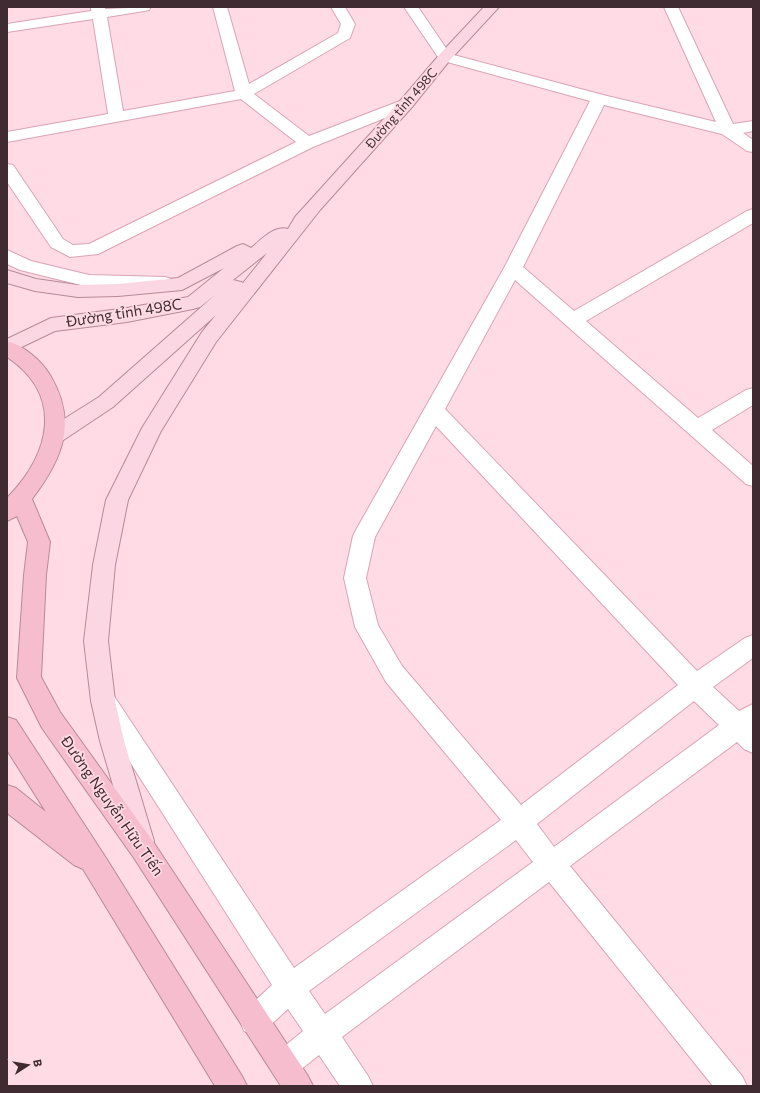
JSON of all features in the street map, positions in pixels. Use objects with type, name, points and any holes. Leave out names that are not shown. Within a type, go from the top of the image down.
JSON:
[{"type":"highway","points":[[7,348],[25,360],[40,375],[47,387],[55,413],[54,435],[49,457],[37,478],[14,506]]},
{"type":"highway","name":"Đường Nguyễn Hữu Tiến","points":[[14,506],[39,542],[35,575],[29,678],[52,720],[143,849],[254,1021],[291,1075]]},
{"type":"highway","points":[[7,728],[97,867],[232,1086]]},
{"type":"highway","points":[[7,797],[97,867]]},
{"type":"main road","name":"Đường tỉnh 498C","points":[[54,435],[106,402],[197,322],[312,210],[406,104],[445,57],[492,7]]},
{"type":"main road","name":"Đường tỉnh 498C","points":[[7,348],[51,326],[127,315],[193,302],[312,210]]},
{"type":"main road","points":[[7,276],[35,286],[78,291],[118,290],[182,284],[312,210]]},
{"type":"main road","points":[[143,849],[112,740],[103,701],[96,641],[104,564],[117,500],[152,428],[209,337],[312,210]]},
{"type":"street","points":[[7,28],[99,10],[144,7]]},
{"type":"street","points":[[220,7],[244,94],[307,143]]},
{"type":"street","points":[[7,137],[244,94],[345,35],[348,24],[338,7]]},
{"type":"street","points":[[411,7],[445,57],[599,99],[728,130],[753,147]]},
{"type":"street","points":[[671,7],[728,130]]},
{"type":"street","points":[[99,10],[116,117]]},
{"type":"street","points":[[599,99],[513,268],[364,536],[355,578],[366,627],[394,674],[519,822],[550,864],[732,1086]]},
{"type":"street","points":[[7,169],[58,243],[70,251],[92,250],[307,143],[406,104]]},
{"type":"street","points":[[728,130],[753,126]]},
{"type":"street","points":[[573,320],[753,215]]},
{"type":"street","points":[[7,256],[26,266],[89,281],[182,284]]},
{"type":"street","points":[[513,268],[753,478]]},
{"type":"street","points":[[697,429],[753,395]]},
{"type":"street","points":[[291,1075],[322,1034],[550,864],[748,728],[695,686],[433,410]]},
{"type":"street","points":[[254,1021],[290,988],[519,822],[695,686],[753,645]]},
{"type":"street","points":[[103,701],[290,988],[358,1086]]}]
